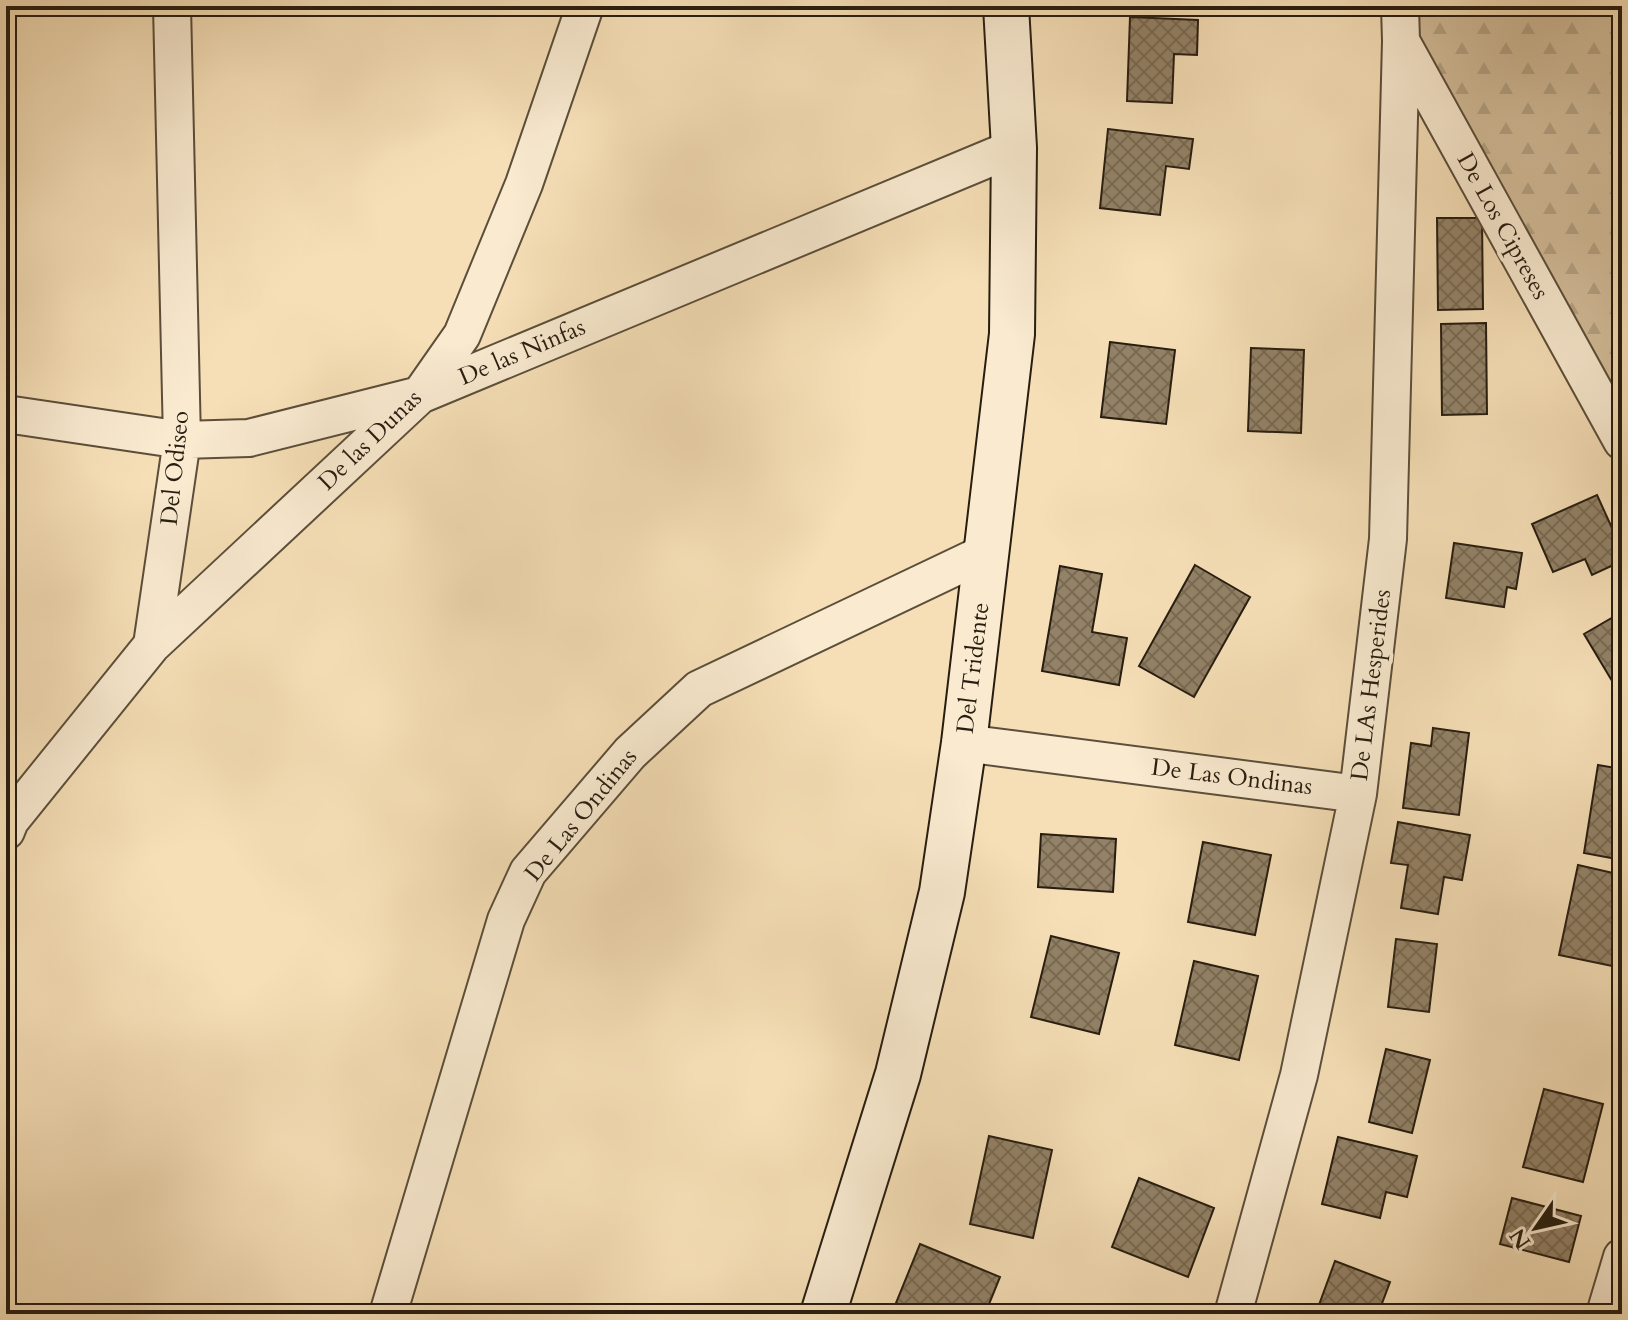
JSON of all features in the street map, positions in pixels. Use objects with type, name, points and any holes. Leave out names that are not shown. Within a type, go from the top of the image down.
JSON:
[{"type":"main road","name":"Del Tridente","points":[[823,1314],[898,1074],[942,892],[964,743],[1012,334],[1014,148],[1006,6]]},
{"type":"street","name":"Del Odiseo","points":[[152,645],[182,440],[172,6]]},
{"type":"street","name":"De las Dunas","points":[[152,645],[420,395],[462,335],[524,184],[585,6]]},
{"type":"street","name":"De Los Cipreses","points":[[1400,23],[1622,441]]},
{"type":"street","name":"De LAs Hesperides","points":[[1233,1314],[1299,1075],[1358,794],[1388,539],[1400,23]]},
{"type":"street","name":"De las Ninfas","points":[[6,414],[182,440],[249,438],[420,395],[1014,148]]},
{"type":"street","name":"De Las Ondinas","points":[[388,1314],[506,920],[528,872],[630,753],[699,689],[987,552]]},
{"type":"street","points":[[6,831],[10,821],[152,645]]},
{"type":"street","name":"De Las Ondinas","points":[[964,743],[1358,794]]},
{"type":"street","points":[[1605,1314],[1622,1257]]},
{"type":"green space","points":[[1400,6],[1622,6],[1622,452]]},
{"type":"building","points":[[1130,17],[1198,20],[1197,55],[1174,54],[1172,103],[1127,101]]},
{"type":"building","points":[[1108,129],[1193,139],[1189,169],[1166,166],[1160,215],[1100,208]]},
{"type":"building","points":[[1437,218],[1482,218],[1483,309],[1438,310]]},
{"type":"building","points":[[1486,323],[1487,414],[1442,415],[1441,324]]},
{"type":"building","points":[[1110,342],[1175,350],[1166,424],[1101,417]]},
{"type":"building","points":[[1251,348],[1304,350],[1301,433],[1248,431]]},
{"type":"building","points":[[1597,495],[1622,550],[1622,561],[1592,575],[1585,559],[1553,572],[1532,524]]},
{"type":"building","points":[[1454,543],[1522,553],[1516,589],[1507,587],[1504,607],[1446,598]]},
{"type":"building","points":[[1195,565],[1250,597],[1194,697],[1139,666]]},
{"type":"building","points":[[1060,566],[1102,574],[1092,632],[1127,638],[1119,685],[1042,671]]},
{"type":"building","points":[[1622,612],[1622,695],[1621,696],[1584,634]]},
{"type":"building","points":[[1433,728],[1469,733],[1459,815],[1403,808],[1411,743],[1431,746]]},
{"type":"building","points":[[1598,765],[1622,769],[1622,860],[1584,853]]},
{"type":"building","points":[[1398,822],[1470,835],[1462,880],[1444,877],[1438,914],[1401,908],[1408,865],[1391,863]]},
{"type":"building","points":[[1041,834],[1116,839],[1113,892],[1038,887]]},
{"type":"building","points":[[1203,842],[1271,855],[1255,935],[1188,922]]},
{"type":"building","points":[[1578,865],[1622,875],[1622,968],[1559,955]]},
{"type":"building","points":[[1051,936],[1119,953],[1099,1034],[1031,1017]]},
{"type":"building","points":[[1396,939],[1437,944],[1429,1012],[1388,1007]]},
{"type":"building","points":[[1194,961],[1258,976],[1239,1060],[1175,1045]]},
{"type":"building","points":[[1386,1049],[1430,1060],[1412,1133],[1369,1122]]},
{"type":"building","points":[[1544,1089],[1603,1104],[1583,1182],[1523,1167]]},
{"type":"building","points":[[989,1136],[1052,1150],[1033,1238],[970,1224]]},
{"type":"building","points":[[1338,1137],[1417,1156],[1407,1197],[1386,1192],[1380,1218],[1322,1204]]},
{"type":"building","points":[[1139,1178],[1214,1208],[1188,1277],[1112,1247]]},
{"type":"building","points":[[1512,1198],[1581,1216],[1569,1262],[1500,1244]]},
{"type":"building","points":[[920,1244],[1000,1277],[985,1314],[922,1314],[896,1303]]},
{"type":"building","points":[[1335,1261],[1390,1282],[1378,1314],[1343,1314],[1319,1305]]}]
